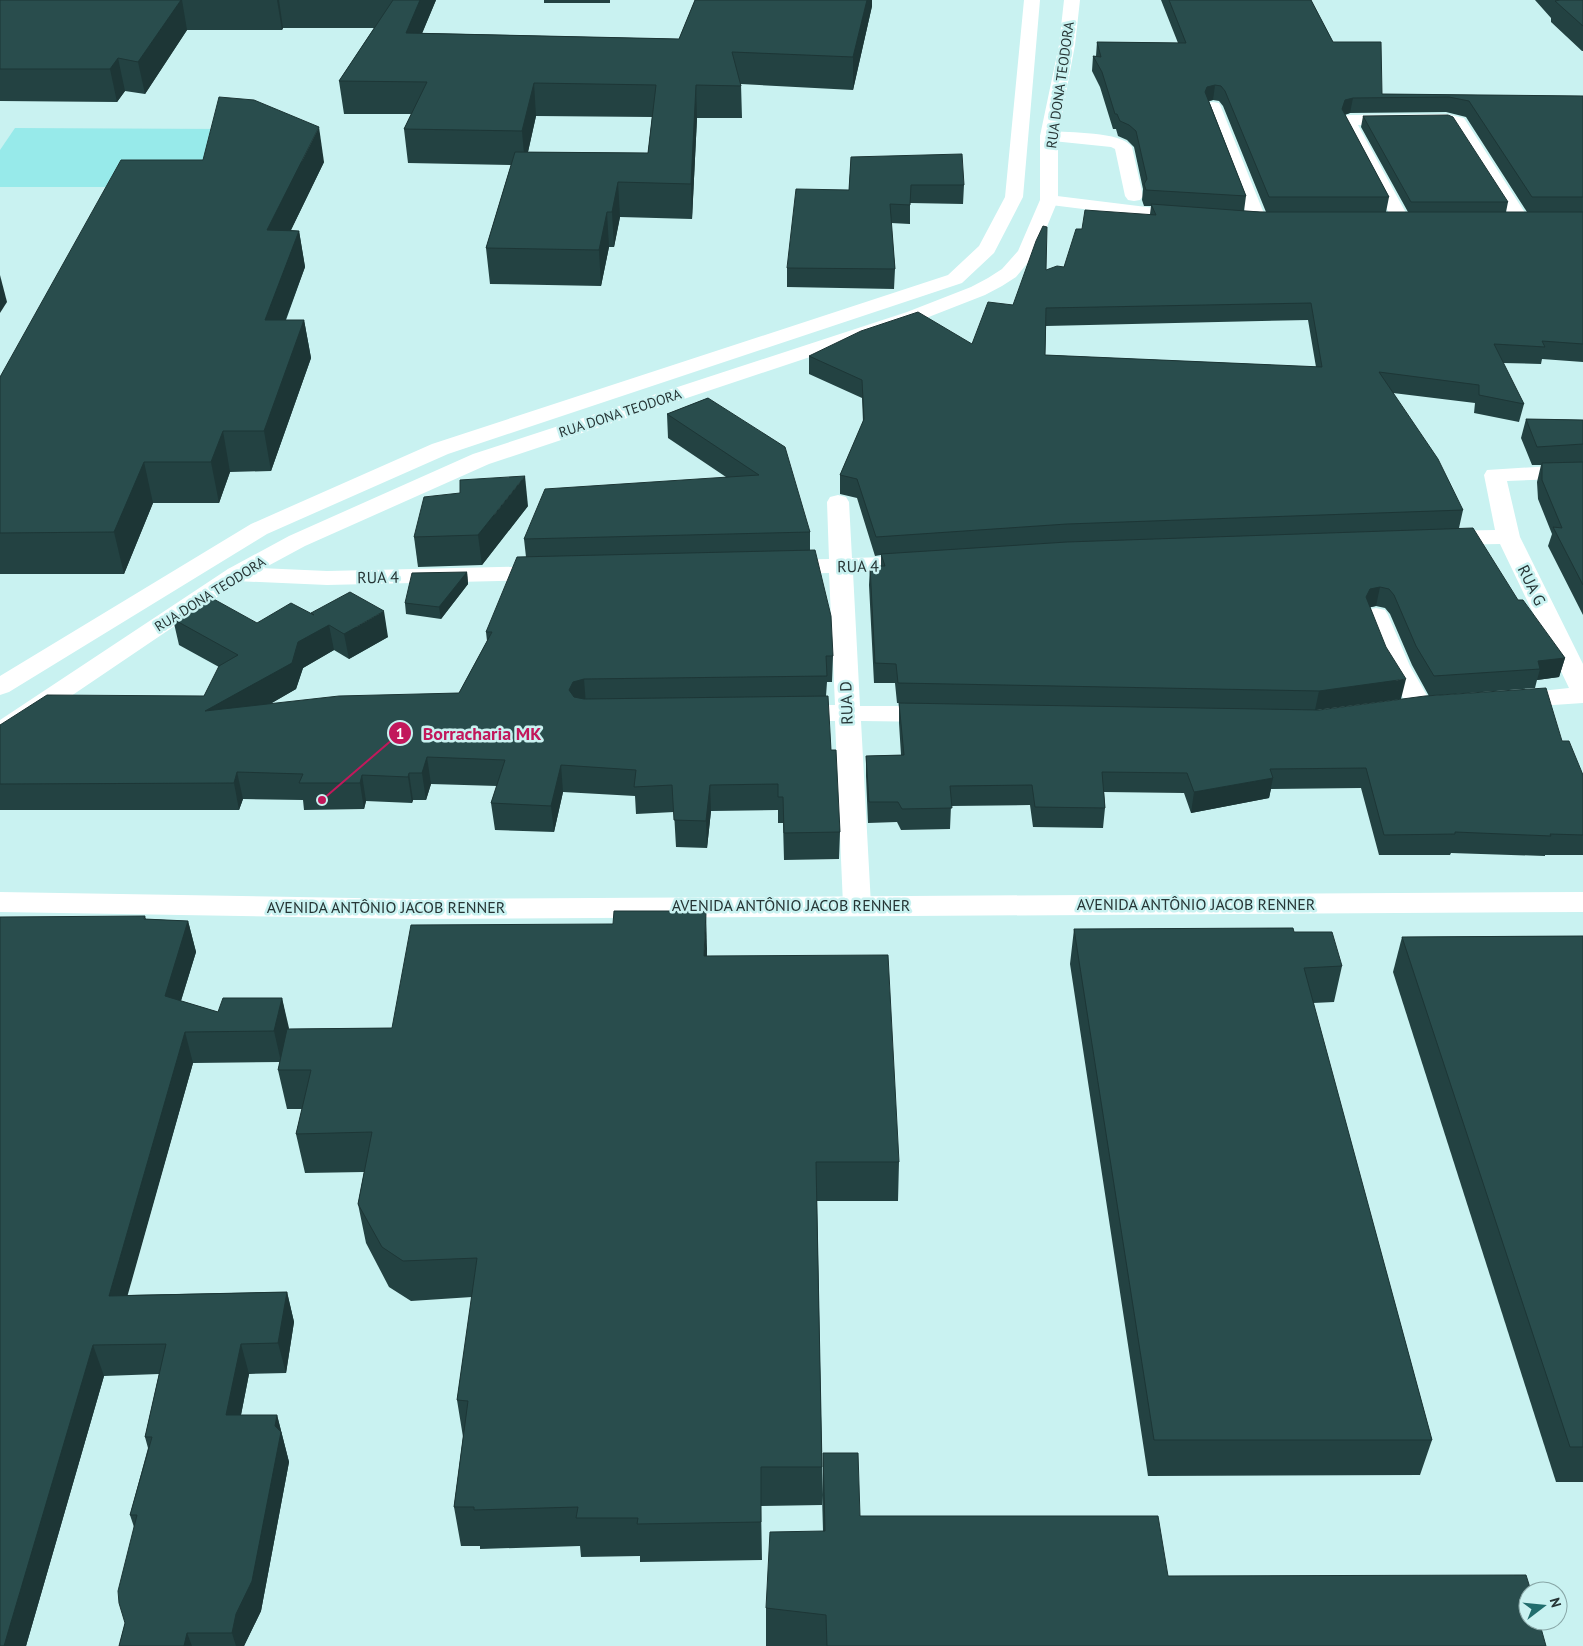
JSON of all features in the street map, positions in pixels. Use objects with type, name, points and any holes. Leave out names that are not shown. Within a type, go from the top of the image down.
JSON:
[{"type":"main road","name":"RUA DONA TEODORA","points":[[0,687],[259,528],[440,449],[955,279],[987,249],[1014,197],[1032,0]]},
{"type":"main road","name":"RUA DONA TEODORA","points":[[0,732],[236,574],[297,542],[481,459],[905,319],[978,291],[1009,273],[1027,253],[1049,200],[1049,136],[1067,45],[1072,0]]},
{"type":"main road","points":[[1213,107],[1258,222]]},
{"type":"main road","points":[[1402,222],[1349,124],[1350,120],[1446,119],[1458,122],[1531,222],[1504,222]]},
{"type":"main road","points":[[1049,136],[1116,142],[1123,147],[1134,196]]},
{"type":"main road","points":[[1049,200],[1160,215],[1209,218]]},
{"type":"main road","points":[[1238,220],[1277,222]]},
{"type":"main road","points":[[1383,222],[1421,222]]},
{"type":"main road","name":"RUA G","points":[[1583,471],[1494,475],[1508,537],[1583,690]]},
{"type":"main road","name":"RUA D","points":[[838,502],[842,566],[846,712],[857,904]]},
{"type":"main road","points":[[1416,538],[1508,537]]},
{"type":"main road","name":"RUA 4","points":[[764,567],[886,565],[943,561]]},
{"type":"main road","name":"RUA 4","points":[[236,574],[327,578],[566,572]]},
{"type":"main road","points":[[1376,615],[1397,666],[1429,705],[1391,710]]},
{"type":"main road","points":[[1487,701],[1583,695]]},
{"type":"main road","points":[[770,713],[962,714]]},
{"type":"main road","name":"AVENIDA ANTÔNIO JACOB RENNER","points":[[0,902],[411,909],[857,904],[1583,902]]},
{"type":"shaded area","points":[[15,128],[228,129],[198,187],[0,187],[0,150]]},
{"type":"building","points":[[0,0],[181,0],[138,62],[118,58],[110,69],[0,69]]},
{"type":"building","points":[[393,0],[420,0],[406,33],[679,39],[695,0],[867,0],[853,57],[732,52],[741,86],[696,85],[691,184],[618,182],[612,212],[607,212],[599,250],[486,248],[515,152],[648,153],[656,85],[534,83],[522,131],[404,129],[427,82],[339,81]]},
{"type":"building","points":[[1169,0],[1311,0],[1333,42],[1381,42],[1382,94],[1583,96],[1583,197],[1532,197],[1469,101],[1449,97],[1353,98],[1345,100],[1342,109],[1389,197],[1269,197],[1225,91],[1221,86],[1215,85],[1207,87],[1205,92],[1246,196],[1146,190],[1144,184],[1147,179],[1136,131],[1120,121],[1117,114],[1115,114],[1102,72],[1093,56],[1101,57],[1097,42],[1186,43]]},
{"type":"building","points":[[1583,0],[1583,26],[1555,1]]},
{"type":"building","points":[[219,97],[254,100],[319,127],[267,230],[299,231],[265,320],[304,320],[264,431],[223,431],[211,462],[144,462],[114,532],[0,533],[0,377],[121,160],[203,160]]},
{"type":"building","points":[[1448,115],[1453,117],[1508,202],[1411,202],[1363,116]]},
{"type":"building","points":[[962,154],[964,185],[911,185],[910,205],[890,204],[895,269],[787,268],[796,189],[849,190],[851,157]]},
{"type":"building","points":[[1151,204],[1260,212],[1583,212],[1583,344],[1542,341],[1545,347],[1494,344],[1524,404],[1479,395],[1479,385],[1379,372],[1438,459],[1463,510],[1067,524],[876,537],[857,479],[840,475],[864,419],[862,380],[809,356],[861,331],[918,312],[972,344],[988,302],[1013,305],[1043,226],[1047,227],[1046,270],[1057,266],[1064,267],[1076,229],[1082,229],[1085,210],[1156,215]],"holes":[[[1311,303],[1322,367],[1045,355],[1046,308]]]},
{"type":"building","points":[[708,398],[785,447],[810,532],[524,539],[545,489],[759,475],[667,414]]},
{"type":"building","points":[[1526,419],[1583,420],[1583,444],[1537,447]]},
{"type":"building","points":[[1583,462],[1583,585],[1553,527],[1562,528],[1542,480],[1542,463]]},
{"type":"building","points":[[525,476],[478,535],[414,537],[424,497],[460,493],[460,480]]},
{"type":"building","points":[[1473,528],[1518,600],[1523,600],[1565,658],[1538,661],[1540,669],[1434,676],[1416,646],[1394,595],[1389,589],[1380,587],[1370,589],[1366,597],[1386,647],[1406,679],[1319,691],[898,683],[896,664],[875,663],[870,566],[885,566],[881,554],[1067,542]]},
{"type":"building","points":[[815,550],[831,616],[833,656],[826,656],[827,676],[584,679],[573,682],[569,690],[574,697],[584,699],[828,696],[831,750],[836,750],[840,832],[784,833],[783,797],[778,797],[778,784],[710,785],[706,821],[674,820],[672,785],[634,787],[636,770],[561,765],[551,806],[491,803],[505,760],[427,757],[422,773],[409,773],[408,777],[362,775],[360,783],[299,783],[303,774],[237,772],[234,783],[0,784],[0,725],[47,695],[204,696],[219,666],[238,655],[173,619],[210,597],[257,623],[291,603],[314,615],[311,613],[350,592],[384,611],[344,634],[329,625],[298,642],[292,663],[205,711],[339,696],[459,693],[492,632],[486,632],[517,557]]},
{"type":"building","points":[[467,572],[439,607],[405,603],[412,573]]},
{"type":"building","points":[[1546,688],[1562,741],[1569,741],[1583,775],[1583,835],[1550,834],[1551,836],[1455,832],[1455,834],[1384,835],[1366,768],[1270,769],[1273,778],[1194,792],[1187,773],[1102,772],[1105,808],[1035,807],[1032,785],[950,786],[952,808],[902,809],[898,802],[869,802],[866,756],[904,755],[899,703],[1319,710],[1425,696]]},
{"type":"building","points":[[614,911],[706,911],[704,956],[888,955],[899,1162],[816,1162],[822,1467],[761,1467],[761,1522],[637,1524],[638,1518],[576,1518],[578,1507],[474,1510],[474,1507],[454,1507],[468,1401],[457,1400],[477,1258],[403,1261],[382,1247],[358,1204],[372,1132],[296,1134],[311,1070],[278,1070],[287,1029],[392,1028],[411,925],[613,924]]},
{"type":"building","points":[[145,916],[144,919],[188,921],[165,996],[218,1012],[223,998],[282,998],[274,1031],[185,1032],[109,1296],[287,1292],[278,1343],[241,1344],[226,1415],[277,1415],[275,1426],[281,1432],[252,1581],[236,1614],[232,1633],[187,1633],[184,1646],[119,1646],[125,1623],[119,1603],[118,1591],[137,1515],[130,1515],[152,1437],[145,1437],[166,1344],[93,1345],[4,1646],[0,1646],[0,917]]},
{"type":"building","points":[[1293,928],[1294,932],[1332,932],[1342,966],[1304,968],[1432,1440],[1154,1440],[1074,929]]},
{"type":"building","points":[[1583,936],[1583,1447],[1570,1447],[1402,937]]},
{"type":"building","points":[[823,1453],[858,1453],[860,1516],[1158,1516],[1168,1576],[1526,1575],[1528,1581],[1518,1581],[1518,1631],[1542,1631],[1546,1646],[827,1646],[826,1615],[766,1608],[770,1532],[825,1531]]},
{"type":"place","name":"Borracharia MK","points":[[322,800]]}]
